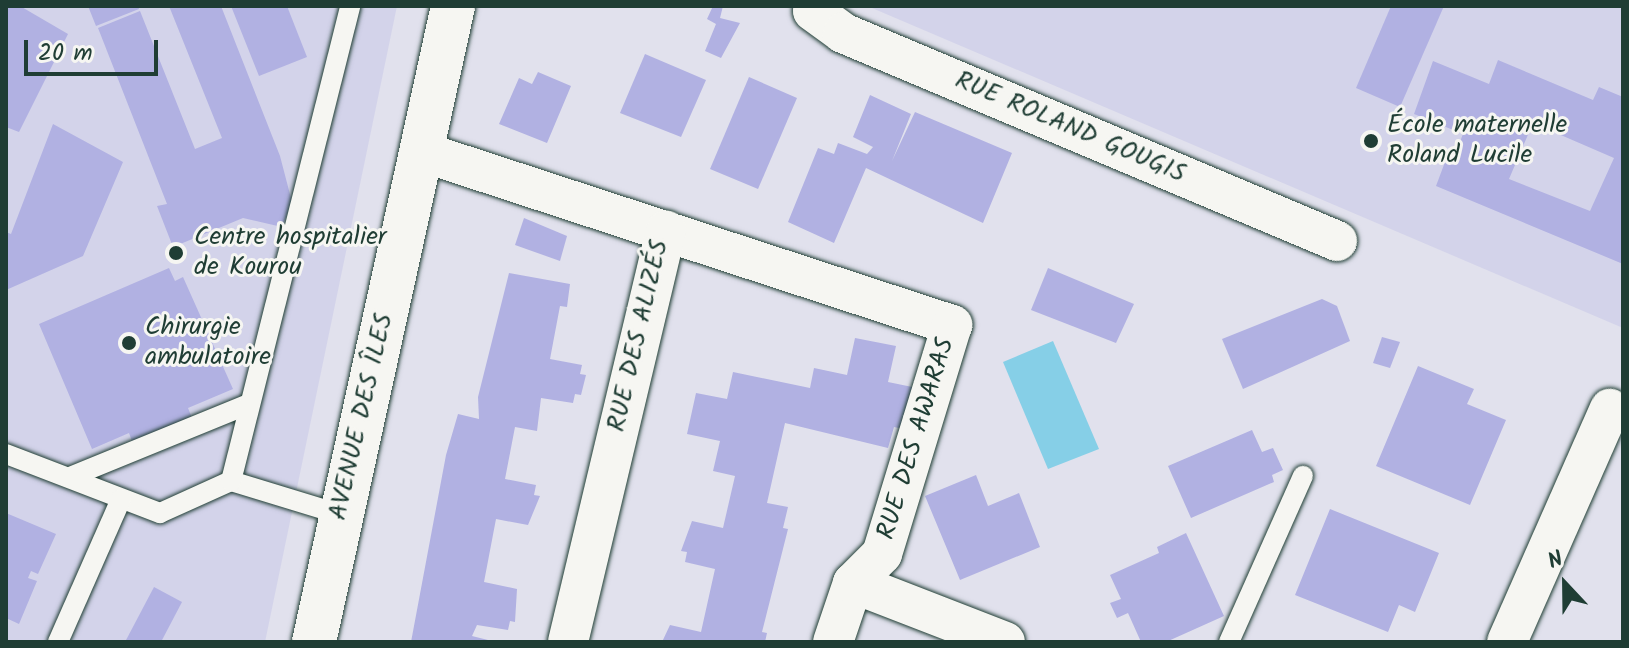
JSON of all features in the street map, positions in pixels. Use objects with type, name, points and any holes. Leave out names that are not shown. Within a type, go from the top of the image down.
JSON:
[{"type":"main road","name":"AVENUE DES ÎLES","points":[[314,642],[339,514],[423,152],[453,6]]},
{"type":"street","name":"RUE ROLAND GOUGIS","points":[[817,6],[813,11],[843,33],[1337,241]]},
{"type":"street","name":"RUE DES ALIZÉS","points":[[423,152],[666,231],[568,642]]},
{"type":"street","name":"RUE DES AWARAS","points":[[666,231],[952,325],[882,554],[853,583]]},
{"type":"street","points":[[1507,642],[1610,409]]},
{"type":"street","points":[[833,642],[853,583],[1005,642]]},
{"type":"lane","points":[[231,481],[350,6]]},
{"type":"lane","points":[[70,477],[249,404]]},
{"type":"lane","points":[[6,454],[160,513],[231,481],[339,514]]},
{"type":"lane","points":[[1229,642],[1303,476]]},
{"type":"lane","points":[[58,642],[121,499]]},
{"type":"shaded area","name":"Centre hospitalier de Kourou","points":[[6,6],[397,6],[265,642],[6,642]]},
{"type":"shaded area","name":"École maternelle Roland Lucile","points":[[1623,6],[1623,328],[872,8]]},
{"type":"water","points":[[1053,341],[1099,449],[1048,469],[1003,362]]},
{"type":"building","points":[[6,6],[20,6],[68,34],[19,132],[6,127]]},
{"type":"building","points":[[88,6],[138,6],[139,9],[96,26]]},
{"type":"building","points":[[169,6],[221,6],[280,156],[292,202],[282,227],[243,218],[173,247],[157,206],[167,204],[98,28],[140,11],[195,149],[222,138]]},
{"type":"building","points":[[231,6],[287,6],[307,57],[259,76]]},
{"type":"building","points":[[713,6],[723,6],[720,18],[740,23],[721,58],[705,51],[716,24],[707,19]]},
{"type":"building","points":[[1391,6],[1444,6],[1400,107],[1356,88]]},
{"type":"building","points":[[645,54],[706,80],[681,137],[620,113]]},
{"type":"building","points":[[1498,60],[1593,100],[1599,87],[1623,97],[1623,264],[1436,186],[1448,154],[1454,157],[1463,134],[1414,114],[1433,61],[1489,84]],"holes":[[[1533,123],[1614,158],[1590,211],[1509,179]]]},
{"type":"building","points":[[538,72],[571,86],[547,143],[499,124],[519,78],[532,84]]},
{"type":"building","points":[[749,77],[797,98],[758,189],[710,169]]},
{"type":"building","points":[[870,95],[911,114],[892,161],[915,112],[1012,153],[983,223],[866,168],[834,243],[788,222],[818,148],[834,154],[838,143],[867,154],[873,147],[853,137]]},
{"type":"building","points":[[53,124],[123,162],[83,256],[6,290],[6,232],[11,234]]},
{"type":"building","points":[[524,218],[567,236],[560,261],[515,245]]},
{"type":"building","name":"Chirurgie ambulatoire","points":[[169,268],[175,281],[183,277],[233,389],[188,408],[192,418],[133,444],[129,433],[92,449],[39,324]]},
{"type":"building","points":[[1048,268],[1134,304],[1116,343],[1031,310]]},
{"type":"building","points":[[509,273],[570,284],[567,307],[560,306],[550,359],[582,365],[580,374],[586,375],[581,395],[575,394],[573,403],[541,398],[537,431],[515,427],[505,479],[536,485],[534,495],[540,496],[528,525],[496,519],[484,582],[517,589],[515,622],[510,621],[508,630],[477,625],[472,636],[496,642],[411,642],[446,455],[458,414],[479,419],[478,397]]},
{"type":"building","points":[[1322,299],[1337,306],[1350,341],[1243,389],[1222,339]]},
{"type":"building","points":[[1382,337],[1400,342],[1390,368],[1373,363]]},
{"type":"building","points":[[855,338],[896,346],[888,382],[922,389],[912,431],[894,427],[888,448],[785,423],[767,503],[788,507],[783,528],[788,529],[762,632],[767,633],[765,642],[662,642],[670,625],[701,632],[715,569],[685,562],[687,552],[681,551],[692,521],[723,528],[735,476],[713,471],[720,441],[687,434],[696,393],[727,399],[733,372],[810,388],[814,368],[847,375]]},
{"type":"building","points":[[1418,366],[1474,389],[1467,404],[1506,420],[1470,505],[1376,466]]},
{"type":"building","points":[[1252,430],[1262,452],[1273,448],[1283,470],[1272,475],[1274,482],[1191,518],[1168,466]]},
{"type":"building","points":[[976,475],[988,506],[1019,493],[1040,547],[960,580],[925,496]]},
{"type":"building","points":[[1330,509],[1439,553],[1415,612],[1399,605],[1388,632],[1295,595]]},
{"type":"building","points":[[6,513],[56,534],[38,574],[31,571],[28,578],[37,581],[19,624],[6,618]]},
{"type":"building","points":[[1186,533],[1224,616],[1166,642],[1141,642],[1128,613],[1117,618],[1110,603],[1121,599],[1110,575],[1159,553],[1157,547]]},
{"type":"building","points":[[154,587],[182,602],[161,642],[125,642]]},
{"type":"place","name":"École maternelle Roland Lucile","points":[[1371,141]]},
{"type":"place","name":"Centre hospitalier de Kourou","points":[[176,253]]},
{"type":"place","name":"Chirurgie ambulatoire","points":[[129,343]]}]
